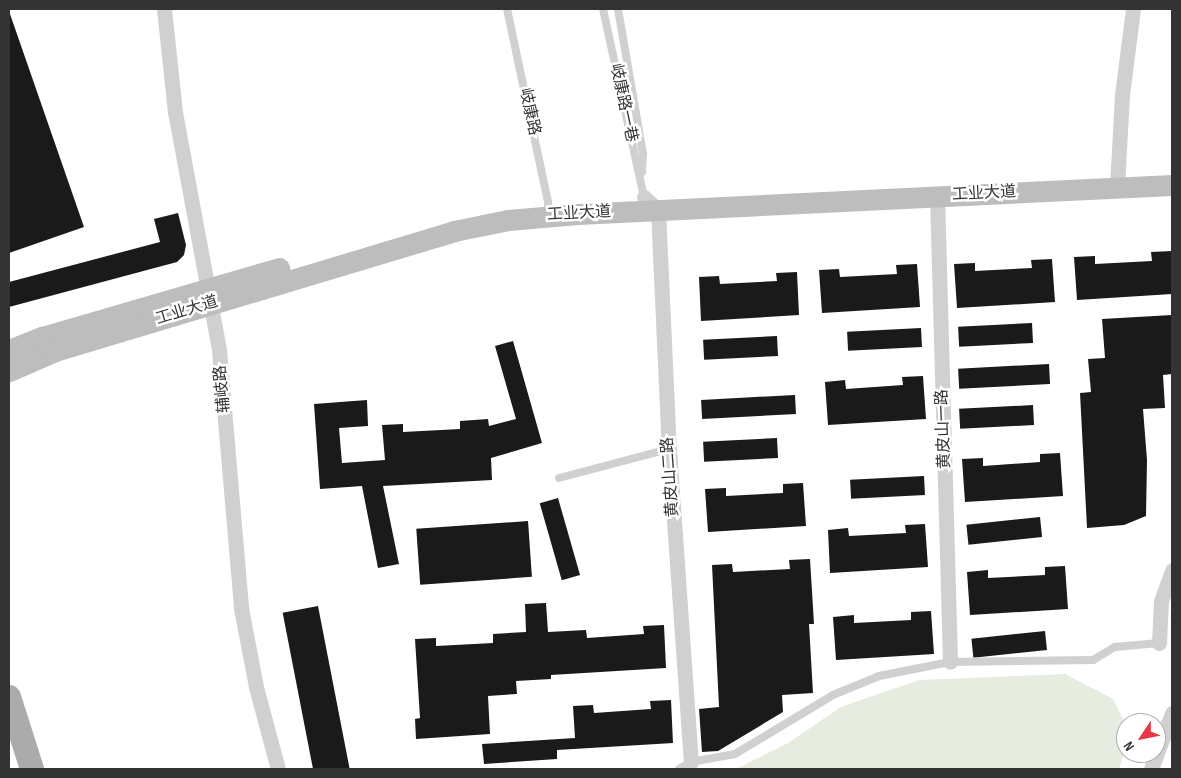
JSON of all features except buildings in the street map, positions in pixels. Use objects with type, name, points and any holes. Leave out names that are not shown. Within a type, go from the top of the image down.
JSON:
[{"type":"main road","points":[[9,698],[32,769]]},
{"type":"street","name":"辅岐路","points":[[164,9],[175,112],[210,296],[223,385],[241,608],[256,687],[278,769]]},
{"type":"street","points":[[1117,180],[1122,95],[1133,9]]},
{"type":"street","name":"工业大道","points":[[648,196],[937,196],[1117,180],[1172,171]]},
{"type":"street","name":"工业大道","points":[[9,371],[54,351],[210,296],[451,218],[506,206],[548,209],[648,196],[1117,180],[1172,185]]},
{"type":"street","name":"黄皮山二路","points":[[648,196],[669,449],[685,766]]},
{"type":"street","name":"黄皮山一路","points":[[937,196],[950,662]]},
{"type":"street","name":"工业大道","points":[[9,350],[42,337],[210,296]]},
{"type":"street","points":[[1165,642],[1161,601],[1172,570]]},
{"type":"street","points":[[1165,642],[1172,610]]},
{"type":"street","points":[[1152,769],[1172,713]]},
{"type":"lane","name":"岐康路","points":[[507,9],[548,209]]},
{"type":"lane","name":"岐康路一巷","points":[[602,9],[648,196]]},
{"type":"lane","points":[[618,9],[643,153],[648,196]]},
{"type":"lane","points":[[559,478],[669,449]]},
{"type":"lane","points":[[685,766],[735,754],[833,695],[879,676],[950,662],[1093,660],[1115,647],[1165,642]]},
{"type":"shaded area","points":[[1065,674],[1113,699],[1120,713],[1116,713],[1116,763],[1121,763],[1119,769],[736,769],[788,743],[841,707],[919,680]]}]
